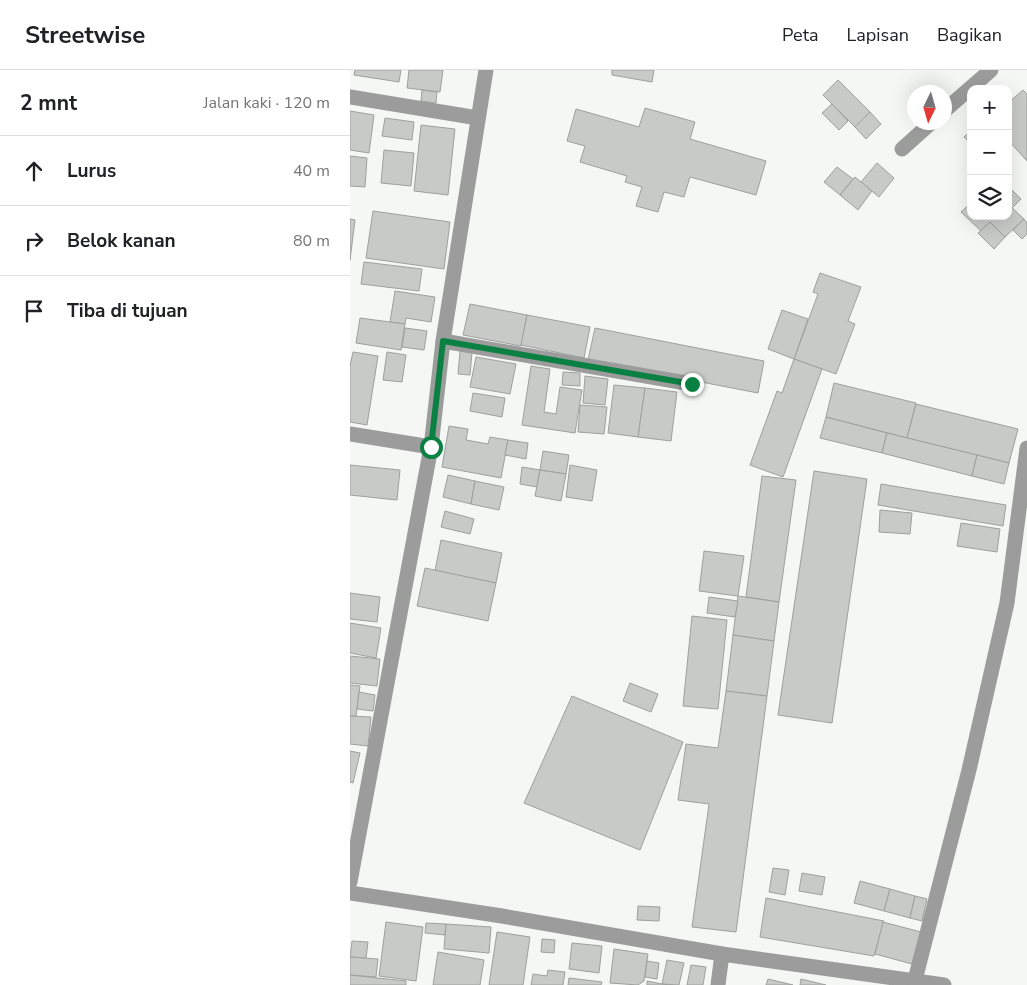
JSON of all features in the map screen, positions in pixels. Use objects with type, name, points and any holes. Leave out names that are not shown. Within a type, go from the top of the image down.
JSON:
[{"type":"street","points":[[350,882],[431,447],[443,341],[486,70]]},
{"type":"street","points":[[952,104],[991,70]]},
{"type":"street","points":[[350,97],[478,118]]},
{"type":"street","points":[[902,149],[923,130]]},
{"type":"street","points":[[443,341],[692,384]]},
{"type":"street","points":[[350,434],[431,447]]},
{"type":"street","points":[[914,980],[969,770],[1007,603],[1027,448]]},
{"type":"street","points":[[350,893],[502,916],[722,954],[944,985]]},
{"type":"street","points":[[718,985],[722,954]]},
{"type":"building","points":[[355,70],[401,70],[399,82],[354,75]]},
{"type":"building","points":[[409,70],[443,70],[440,92],[407,88]]},
{"type":"building","points":[[612,70],[654,70],[652,82],[612,75]]},
{"type":"building","points":[[838,80],[870,112],[855,127],[823,95]]},
{"type":"building","points":[[422,90],[437,92],[436,103],[421,101]]},
{"type":"building","points":[[1023,90],[1027,94],[1027,161],[1012,144],[1012,100]]},
{"type":"building","points":[[832,104],[848,121],[839,130],[822,113]]},
{"type":"building","points":[[645,108],[695,122],[690,139],[766,161],[756,195],[690,177],[684,197],[664,192],[658,212],[636,206],[642,187],[625,182],[627,176],[580,162],[585,146],[567,141],[576,109],[639,127]]},
{"type":"building","points":[[350,111],[374,115],[369,153],[350,150]]},
{"type":"building","points":[[870,112],[881,124],[866,139],[855,127]]},
{"type":"building","points":[[385,118],[414,122],[412,140],[382,136]]},
{"type":"building","points":[[421,125],[455,129],[448,195],[414,191]]},
{"type":"building","points":[[384,150],[414,153],[411,186],[381,183]]},
{"type":"building","points":[[350,156],[367,158],[365,187],[350,186]]},
{"type":"building","points":[[877,163],[894,178],[879,197],[861,182]]},
{"type":"building","points":[[837,167],[853,179],[840,195],[824,182]]},
{"type":"building","points":[[855,177],[872,191],[858,210],[840,195]]},
{"type":"building","points":[[1012,190],[1021,199],[1012,208]]},
{"type":"building","points":[[967,207],[967,218],[961,212]]},
{"type":"building","points":[[1012,208],[1024,219],[1005,237],[990,222],[981,231],[969,220],[1012,220]]},
{"type":"building","points":[[373,211],[450,222],[444,269],[366,258]]},
{"type":"building","points":[[350,219],[355,220],[350,260]]},
{"type":"building","points":[[1024,219],[1027,223],[1027,234],[1022,239],[1013,230]]},
{"type":"building","points":[[990,222],[1005,237],[994,249],[978,233]]},
{"type":"building","points":[[364,262],[422,269],[419,291],[361,284]]},
{"type":"building","points":[[820,273],[861,287],[848,321],[855,324],[836,374],[794,359],[818,294],[813,292]]},
{"type":"building","points":[[395,291],[435,297],[431,322],[406,318],[405,324],[390,322]]},
{"type":"building","points":[[470,304],[527,315],[521,346],[463,335]]},
{"type":"building","points":[[782,310],[808,319],[794,359],[768,349]]},
{"type":"building","points":[[527,315],[590,327],[584,358],[521,345]]},
{"type":"building","points":[[360,318],[405,324],[401,350],[356,343]]},
{"type":"building","points":[[405,328],[427,331],[424,350],[402,347]]},
{"type":"building","points":[[595,328],[764,361],[758,393],[588,360]]},
{"type":"building","points":[[460,351],[472,352],[470,375],[458,374]]},
{"type":"building","points":[[353,352],[378,356],[367,425],[350,422],[350,366]]},
{"type":"building","points":[[387,352],[406,355],[402,382],[383,380]]},
{"type":"building","points":[[476,357],[516,364],[510,394],[470,387]]},
{"type":"building","points":[[794,359],[822,369],[783,477],[750,465],[777,391],[782,393]]},
{"type":"building","points":[[531,366],[550,369],[544,412],[556,414],[560,387],[582,390],[575,433],[522,425]]},
{"type":"building","points":[[563,372],[580,373],[580,386],[562,385]]},
{"type":"building","points":[[585,376],[608,379],[605,405],[583,403]]},
{"type":"building","points":[[834,383],[916,403],[907,438],[826,417]]},
{"type":"building","points":[[614,385],[645,388],[638,437],[608,433]]},
{"type":"building","points":[[645,388],[677,392],[671,441],[638,437]]},
{"type":"building","points":[[473,393],[505,398],[502,417],[470,411]]},
{"type":"building","points":[[916,404],[1018,429],[1009,463],[907,438]]},
{"type":"building","points":[[580,405],[607,407],[604,434],[578,432]]},
{"type":"building","points":[[826,417],[887,433],[882,453],[820,438]]},
{"type":"building","points":[[449,426],[468,429],[466,440],[488,444],[490,437],[508,440],[501,478],[442,467]]},
{"type":"building","points":[[887,433],[977,455],[972,476],[882,453]]},
{"type":"building","points":[[508,440],[528,443],[526,459],[505,455]]},
{"type":"building","points":[[543,451],[569,455],[566,474],[540,470]]},
{"type":"building","points":[[977,455],[1009,463],[1004,484],[972,476]]},
{"type":"building","points":[[350,465],[400,470],[397,500],[350,495]]},
{"type":"building","points":[[570,465],[597,470],[592,501],[566,497]]},
{"type":"building","points":[[522,467],[540,470],[537,487],[520,484]]},
{"type":"building","points":[[540,470],[566,474],[561,501],[535,496]]},
{"type":"building","points":[[814,471],[867,479],[832,723],[778,715]]},
{"type":"building","points":[[448,475],[475,481],[471,504],[443,497]]},
{"type":"building","points":[[762,476],[796,480],[779,602],[746,597]]},
{"type":"building","points":[[475,481],[504,487],[499,510],[471,504]]},
{"type":"building","points":[[881,484],[1006,505],[1003,526],[878,505]]},
{"type":"building","points":[[880,510],[912,513],[910,534],[879,532]]},
{"type":"building","points":[[445,511],[474,519],[470,534],[441,527]]},
{"type":"building","points":[[961,523],[1000,529],[997,552],[957,546]]},
{"type":"building","points":[[441,540],[502,553],[496,583],[435,571]]},
{"type":"building","points":[[704,551],[744,556],[738,596],[699,591]]},
{"type":"building","points":[[425,568],[496,583],[488,621],[417,606]]},
{"type":"building","points":[[350,593],[380,597],[377,622],[350,619]]},
{"type":"building","points":[[738,596],[779,602],[774,641],[733,635]]},
{"type":"building","points":[[709,597],[738,601],[735,617],[707,613]]},
{"type":"building","points":[[692,616],[727,620],[718,709],[683,706]]},
{"type":"building","points":[[350,623],[381,628],[376,658],[350,653]]},
{"type":"building","points":[[733,635],[774,641],[767,696],[726,691]]},
{"type":"building","points":[[350,656],[380,659],[377,686],[350,683]]},
{"type":"building","points":[[630,683],[658,694],[651,712],[623,701]]},
{"type":"building","points":[[350,685],[360,686],[356,716],[350,716]]},
{"type":"building","points":[[726,691],[767,696],[736,932],[692,927],[709,804],[678,800],[686,744],[718,748]]},
{"type":"building","points":[[359,692],[375,695],[373,711],[357,709]]},
{"type":"building","points":[[572,696],[683,742],[640,850],[524,803]]},
{"type":"building","points":[[350,716],[371,717],[368,746],[350,744]]},
{"type":"building","points":[[350,751],[360,753],[353,783],[350,782]]},
{"type":"building","points":[[773,868],[789,870],[785,895],[769,892]]},
{"type":"building","points":[[802,873],[825,877],[822,895],[799,891]]},
{"type":"building","points":[[860,881],[890,889],[884,911],[854,903]]},
{"type":"building","points":[[890,889],[915,896],[910,918],[884,911]]},
{"type":"building","points":[[915,896],[927,899],[922,921],[910,918]]},
{"type":"building","points":[[766,898],[884,921],[874,956],[760,937]]},
{"type":"building","points":[[638,906],[660,907],[659,921],[637,920]]},
{"type":"building","points":[[386,922],[423,927],[416,981],[379,976]]},
{"type":"building","points":[[883,922],[921,932],[912,964],[875,954]]},
{"type":"building","points":[[426,923],[446,924],[445,935],[425,933]]},
{"type":"building","points":[[446,924],[491,927],[489,953],[444,949]]},
{"type":"building","points":[[497,932],[530,937],[523,985],[489,985]]},
{"type":"building","points":[[542,939],[555,940],[554,953],[541,952]]},
{"type":"building","points":[[352,941],[368,942],[366,958],[350,957]]},
{"type":"building","points":[[572,943],[602,946],[599,973],[569,969]]},
{"type":"building","points":[[614,949],[648,954],[644,981],[638,985],[610,983]]},
{"type":"building","points":[[438,952],[484,960],[480,985],[433,985]]},
{"type":"building","points":[[350,957],[378,959],[376,977],[350,975]]},
{"type":"building","points":[[667,960],[684,963],[679,985],[662,984]]},
{"type":"building","points":[[647,961],[659,963],[657,979],[645,977]]},
{"type":"building","points":[[691,965],[706,967],[703,985],[687,985]]},
{"type":"building","points":[[548,970],[565,972],[563,985],[531,985],[533,974],[547,976]]},
{"type":"building","points":[[350,975],[406,981],[406,985],[350,985]]},
{"type":"building","points":[[569,978],[602,982],[601,985],[568,985]]},
{"type":"building","points":[[768,979],[793,985],[766,985]]},
{"type":"building","points":[[801,979],[826,985],[800,985]]},
{"type":"building","points":[[647,981],[662,984],[669,985],[647,985]]},
{"type":"route","points":[[431,447],[443,341],[692,384]]}]
